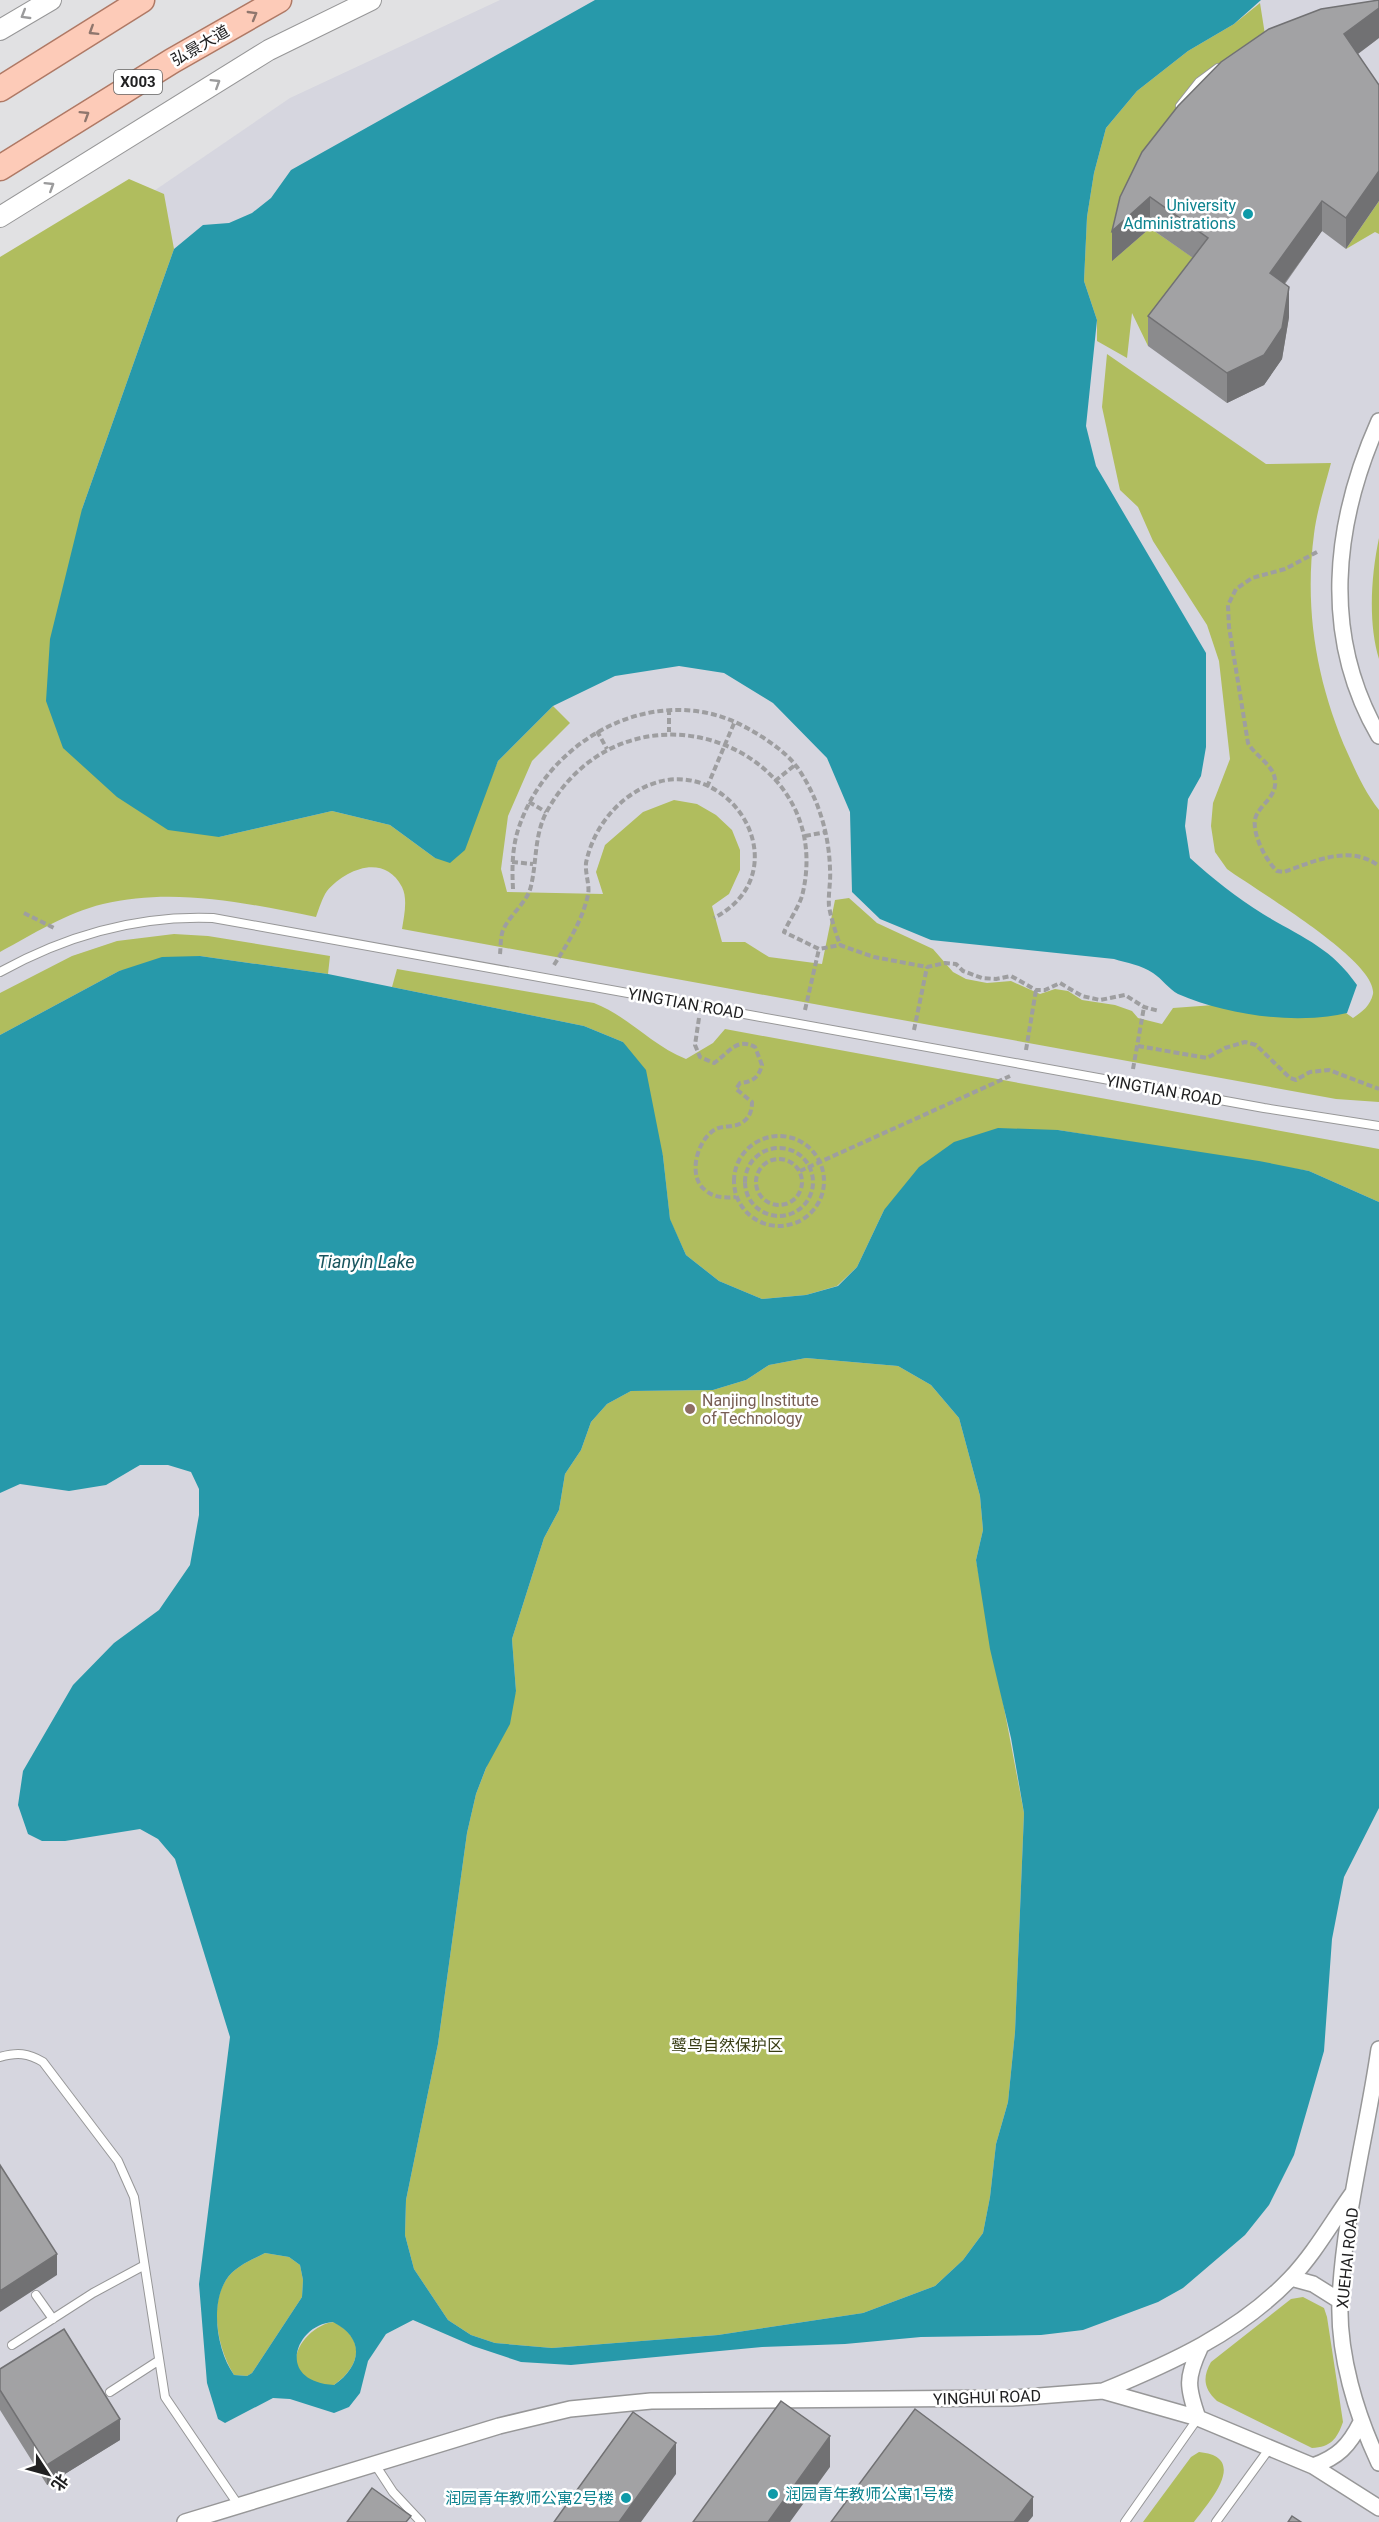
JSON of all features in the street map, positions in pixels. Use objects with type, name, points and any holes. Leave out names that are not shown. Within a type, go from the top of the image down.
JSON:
[{"type":"main road","points":[[0,89],[142,0]]},
{"type":"main road","name":"弘景大道","points":[[0,168],[172,61],[279,0]]},
{"type":"street","points":[[0,30],[51,0]]},
{"type":"street","points":[[0,217],[269,50],[371,0]]},
{"type":"street","points":[[1379,421],[1356,486],[1344,534],[1340,582],[1341,627],[1349,672],[1379,736]]},
{"type":"street","name":"XUEHAI ROAD","points":[[1379,2049],[1354,2191],[1340,2301],[1342,2344],[1361,2422],[1379,2463]]},
{"type":"street","points":[[1103,2391],[1200,2348],[1230,2328],[1291,2278],[1354,2191]]},
{"type":"street","points":[[1291,2278],[1313,2284],[1340,2301]]},
{"type":"street","points":[[1198,2418],[1188,2391],[1189,2371],[1200,2348]]},
{"type":"street","name":"YINGHUI ROAD","points":[[185,2522],[376,2466],[499,2426],[570,2409],[651,2401],[1012,2398],[1103,2391],[1198,2418],[1313,2466],[1379,2508]]},
{"type":"street","points":[[1313,2466],[1334,2458],[1350,2444],[1361,2422]]},
{"type":"lane","points":[[1180,106],[1199,82],[1225,64]]},
{"type":"lane","name":"YINGTIAN ROAD","points":[[0,972],[69,938],[117,925],[177,916],[213,918],[1264,1108],[1379,1126]]},
{"type":"lane","points":[[0,2056],[14,2053],[32,2055],[42,2062],[118,2162],[134,2197],[165,2397],[172,2411],[239,2506]]},
{"type":"lane","points":[[12,2345],[93,2293],[143,2266]]},
{"type":"lane","points":[[36,2295],[53,2319]]},
{"type":"lane","points":[[110,2392],[158,2361]]},
{"type":"lane","points":[[1125,2522],[1198,2418]]},
{"type":"lane","points":[[1216,2522],[1269,2449]]},
{"type":"lane","points":[[376,2466],[393,2492],[421,2522]]},
{"type":"path","points":[[1317,552],[1285,569],[1252,578],[1236,589],[1228,605],[1229,627],[1248,743],[1252,752],[1269,767],[1276,781],[1274,790],[1256,817],[1255,825],[1267,858],[1277,871],[1284,872],[1335,856],[1350,854],[1379,866]]},
{"type":"path","points":[[669,709],[669,732]]},
{"type":"path","points":[[513,889],[512,862],[517,831],[529,802],[548,773],[571,749],[597,731],[633,716],[669,709],[700,710],[735,721],[766,739],[795,765],[813,794],[826,832],[830,869],[829,905],[840,945]]},
{"type":"path","points":[[707,787],[735,721]]},
{"type":"path","points":[[597,731],[607,749]]},
{"type":"path","points":[[500,954],[503,929],[531,888],[537,837],[546,812],[564,786],[607,749],[642,736],[669,732],[698,735],[725,744],[751,760],[775,781],[791,803],[804,836],[806,867],[801,898],[783,932],[819,949],[840,945],[874,957],[927,967],[945,963],[956,964],[972,975],[996,980],[1011,976],[1036,990],[1045,990],[1060,983],[1082,996],[1100,1000],[1125,995],[1144,1007],[1159,1011]]},
{"type":"path","points":[[775,781],[795,765]]},
{"type":"path","points":[[554,964],[571,939],[582,915],[588,892],[586,866],[588,855],[591,844],[607,817],[625,798],[648,786],[668,780],[686,781],[707,787],[730,800],[744,817],[753,840],[757,861],[751,883],[739,901],[728,911],[714,918]]},
{"type":"path","points":[[529,802],[546,812]]},
{"type":"path","points":[[804,836],[826,832]]},
{"type":"path","points":[[512,862],[533,864]]},
{"type":"path","points":[[24,913],[54,928]]},
{"type":"path","points":[[805,1010],[819,949]]},
{"type":"path","points":[[914,1030],[927,967]]},
{"type":"path","points":[[1026,1050],[1036,990]]},
{"type":"path","points":[[1133,1069],[1144,1007]]},
{"type":"path","points":[[700,1018],[695,1045],[700,1057],[714,1063],[733,1046],[749,1044],[755,1047],[762,1065],[758,1077],[752,1081],[740,1083],[736,1089],[752,1102],[750,1114],[741,1124],[716,1128],[709,1134],[697,1157],[697,1180],[703,1189],[715,1196],[736,1197]]},
{"type":"path","points":[[1138,1046],[1207,1058],[1225,1048],[1245,1042],[1256,1045],[1290,1078],[1296,1080],[1310,1072],[1329,1071],[1379,1089]]},
{"type":"path","points":[[800,1172],[1014,1075]]},
{"type":"path","points":[[785,1136],[800,1141],[812,1150],[821,1164],[824,1178],[823,1192],[817,1205],[808,1216],[795,1223],[782,1227],[761,1222],[743,1210],[736,1197],[733,1182],[736,1167],[743,1153],[755,1142],[770,1137],[785,1136]]},
{"type":"path","points":[[768,1149],[786,1149],[803,1157],[810,1168],[813,1180],[812,1193],[806,1204],[796,1212],[784,1216],[771,1216],[759,1211],[750,1202],[745,1190],[744,1178],[748,1166],[756,1156],[768,1149]]},
{"type":"path","points":[[785,1159],[800,1172],[803,1181],[801,1191],[796,1199],[788,1204],[768,1203],[756,1188],[759,1170],[766,1162],[785,1159]]},
{"type":"shaded area","name":"Nanjing Institute of Technology","points":[[500,0],[1379,0],[1379,2522],[0,2522],[0,296],[290,98]]},
{"type":"green space","points":[[1260,3],[1269,60],[1113,260],[1150,228],[1208,268],[1148,346],[1132,313],[1127,358],[1097,341],[1097,320],[1084,281],[1087,217],[1094,173],[1106,128],[1137,91],[1188,51],[1234,24]]},
{"type":"green space","points":[[129,179],[164,194],[174,249],[82,509],[219,837],[332,811],[390,825],[435,858],[481,802],[498,761],[553,706],[570,723],[532,761],[508,816],[501,869],[507,892],[603,894],[596,872],[605,845],[643,812],[674,800],[697,804],[716,815],[732,830],[740,850],[740,870],[729,894],[712,906],[722,942],[745,942],[769,957],[822,964],[835,900],[849,898],[877,923],[933,949],[953,972],[966,979],[987,983],[1011,981],[1040,994],[1055,989],[1068,991],[1082,1000],[1115,1005],[1132,1011],[1138,1018],[1162,1024],[1173,1008],[1214,1005],[1346,1013],[1353,1018],[1366,1008],[1373,994],[1369,980],[1356,963],[1312,927],[1227,869],[1215,852],[1211,826],[1213,803],[1230,759],[1219,661],[1207,625],[1153,541],[1138,507],[1120,490],[1102,407],[1107,354],[1266,464],[1331,463],[1314,534],[1311,563],[1312,619],[1321,674],[1337,728],[1358,776],[1379,810],[1379,1102],[1336,1099],[402,929],[405,902],[402,887],[385,870],[375,868],[354,871],[335,883],[325,894],[316,917],[210,899],[156,897],[130,899],[103,904],[76,913],[0,952],[0,257]]},
{"type":"green space","points":[[1379,201],[1379,234],[1375,232],[1346,249]]},
{"type":"green space","points":[[1379,538],[1379,659],[1373,630],[1372,599]]},
{"type":"green space","points":[[174,934],[208,936],[330,956],[328,974],[200,956],[119,971],[0,1035],[0,993],[72,956],[117,941]]},
{"type":"green space","points":[[397,969],[594,1003],[618,1015],[662,1046],[686,1059],[713,1043],[725,1029],[1379,1149],[1379,1202],[1309,1171],[1058,1130],[884,1210],[857,1267],[837,1286],[806,1295],[762,1299],[719,1281],[686,1255],[670,1220],[663,1156],[623,1042],[584,1026],[392,987]]},
{"type":"green space","name":"鹭鸟自然保护区","points":[[806,1358],[898,1366],[931,1385],[959,1418],[980,1496],[983,1530],[976,1560],[1024,1813],[1015,2032],[1008,2102],[996,2144],[983,2233],[963,2260],[935,2286],[863,2313],[718,2335],[552,2348],[495,2343],[471,2335],[448,2320],[414,2269],[405,2235],[406,2200],[438,2044],[467,1833],[476,1794],[516,1691],[512,1639],[544,1538],[559,1510],[565,1474],[581,1450],[591,1422],[607,1404],[631,1391],[713,1390],[746,1380],[769,1365]]},
{"type":"green space","points":[[265,2253],[289,2257],[300,2265],[303,2280],[302,2297],[252,2373],[247,2376],[234,2375],[220,2341],[218,2302],[226,2280],[234,2271]]},
{"type":"green space","points":[[1303,2297],[1324,2308],[1327,2317],[1343,2422],[1329,2444],[1312,2448],[1217,2401],[1209,2392],[1206,2383],[1206,2373],[1211,2362],[1291,2299]]},
{"type":"green space","points":[[334,2322],[351,2336],[356,2353],[350,2370],[343,2378],[334,2385],[323,2385],[306,2379],[299,2371],[296,2362],[297,2353],[301,2344],[316,2329]]},
{"type":"green space","points":[[1199,2452],[1214,2456],[1222,2462],[1224,2471],[1216,2492],[1194,2522],[1143,2522],[1191,2457]]},
{"type":"water","points":[[595,0],[1261,0],[1234,24],[1188,51],[1137,91],[1106,128],[1094,173],[1087,217],[1084,281],[1097,320],[1086,426],[1096,466],[1206,653],[1206,747],[1201,776],[1188,799],[1185,826],[1190,858],[1244,901],[1314,944],[1337,961],[1357,985],[1347,1013],[1284,1018],[1218,1008],[1178,994],[1148,970],[1114,959],[931,940],[880,919],[852,892],[850,812],[827,758],[773,703],[724,673],[679,666],[615,676],[553,706],[498,761],[465,850],[450,863],[435,858],[390,825],[332,811],[219,837],[168,830],[117,797],[63,748],[46,701],[50,639],[82,509],[174,249],[203,225],[229,223],[252,213],[271,198],[291,170]]},
{"type":"water","name":"Tianyin Lake","points":[[200,956],[328,974],[584,1026],[623,1042],[646,1070],[663,1156],[670,1219],[686,1255],[719,1281],[762,1299],[806,1295],[838,1286],[857,1267],[884,1210],[919,1167],[954,1142],[998,1128],[1058,1130],[1259,1161],[1309,1171],[1379,1202],[1379,1808],[1344,1877],[1332,1939],[1324,2051],[1294,2155],[1269,2205],[1245,2235],[1183,2288],[1158,2302],[1083,2330],[1041,2335],[921,2337],[845,2344],[762,2347],[571,2365],[521,2362],[473,2346],[413,2320],[386,2334],[368,2361],[360,2393],[349,2407],[334,2413],[290,2399],[273,2398],[225,2423],[218,2419],[207,2383],[199,2284],[230,2037],[175,1859],[158,1839],[140,1829],[65,1841],[42,1841],[28,1834],[18,1805],[23,1771],[73,1685],[114,1643],[159,1610],[190,1565],[199,1515],[199,1489],[191,1472],[168,1465],[140,1465],[106,1485],[69,1491],[20,1484],[0,1493],[0,1035],[119,971],[162,957]],"holes":[[[806,1358],[898,1366],[931,1385],[959,1418],[980,1496],[983,1530],[976,1560],[990,1649],[1011,1738],[1024,1813],[1015,2032],[1008,2102],[996,2144],[983,2233],[963,2260],[935,2286],[863,2313],[718,2335],[552,2348],[495,2343],[471,2335],[448,2320],[414,2269],[405,2235],[406,2200],[438,2044],[467,1833],[476,1794],[486,1768],[510,1724],[516,1691],[512,1639],[544,1538],[559,1510],[565,1474],[581,1450],[591,1422],[607,1404],[631,1391],[713,1390],[746,1380],[769,1365]],[[265,2253],[289,2257],[300,2265],[303,2280],[302,2297],[252,2373],[247,2376],[234,2375],[228,2365],[220,2341],[217,2315],[218,2302],[226,2280],[239,2267]],[[333,2322],[344,2329],[355,2344],[356,2353],[350,2370],[334,2385],[315,2381],[303,2374],[298,2364],[297,2353],[301,2342],[309,2332],[320,2325]]]},
{"type":"building","name":"University Administrations","points":[[1379,0],[1379,8],[1344,34],[1379,85],[1379,171],[1346,218],[1322,201],[1270,273],[1289,287],[1282,328],[1264,355],[1227,373],[1148,316],[1208,238],[1150,197],[1112,231],[1120,197],[1142,152],[1178,106],[1221,62],[1269,29],[1321,9]]},
{"type":"building","points":[[0,2165],[57,2254],[0,2291]]},
{"type":"building","points":[[64,2329],[120,2419],[47,2465],[0,2390],[0,2369]]},
{"type":"building","points":[[781,2401],[830,2436],[768,2522],[693,2522]]},
{"type":"building","points":[[915,2409],[1033,2497],[1014,2522],[831,2522]]},
{"type":"building","points":[[633,2412],[676,2443],[619,2522],[554,2522]]},
{"type":"building","points":[[372,2488],[411,2516],[406,2522],[347,2522]]},
{"type":"building","points":[[1292,2516],[1301,2522],[1288,2522]]},
{"type":"place","name":"University Administrations","points":[[1248,214]]},
{"type":"place","name":"Nanjing Institute of Technology","points":[[690,1409]]},
{"type":"place","name":"润园青年教师公寓1号楼","points":[[773,2494]]},
{"type":"place","name":"润园青年教师公寓2号楼","points":[[626,2498]]}]
